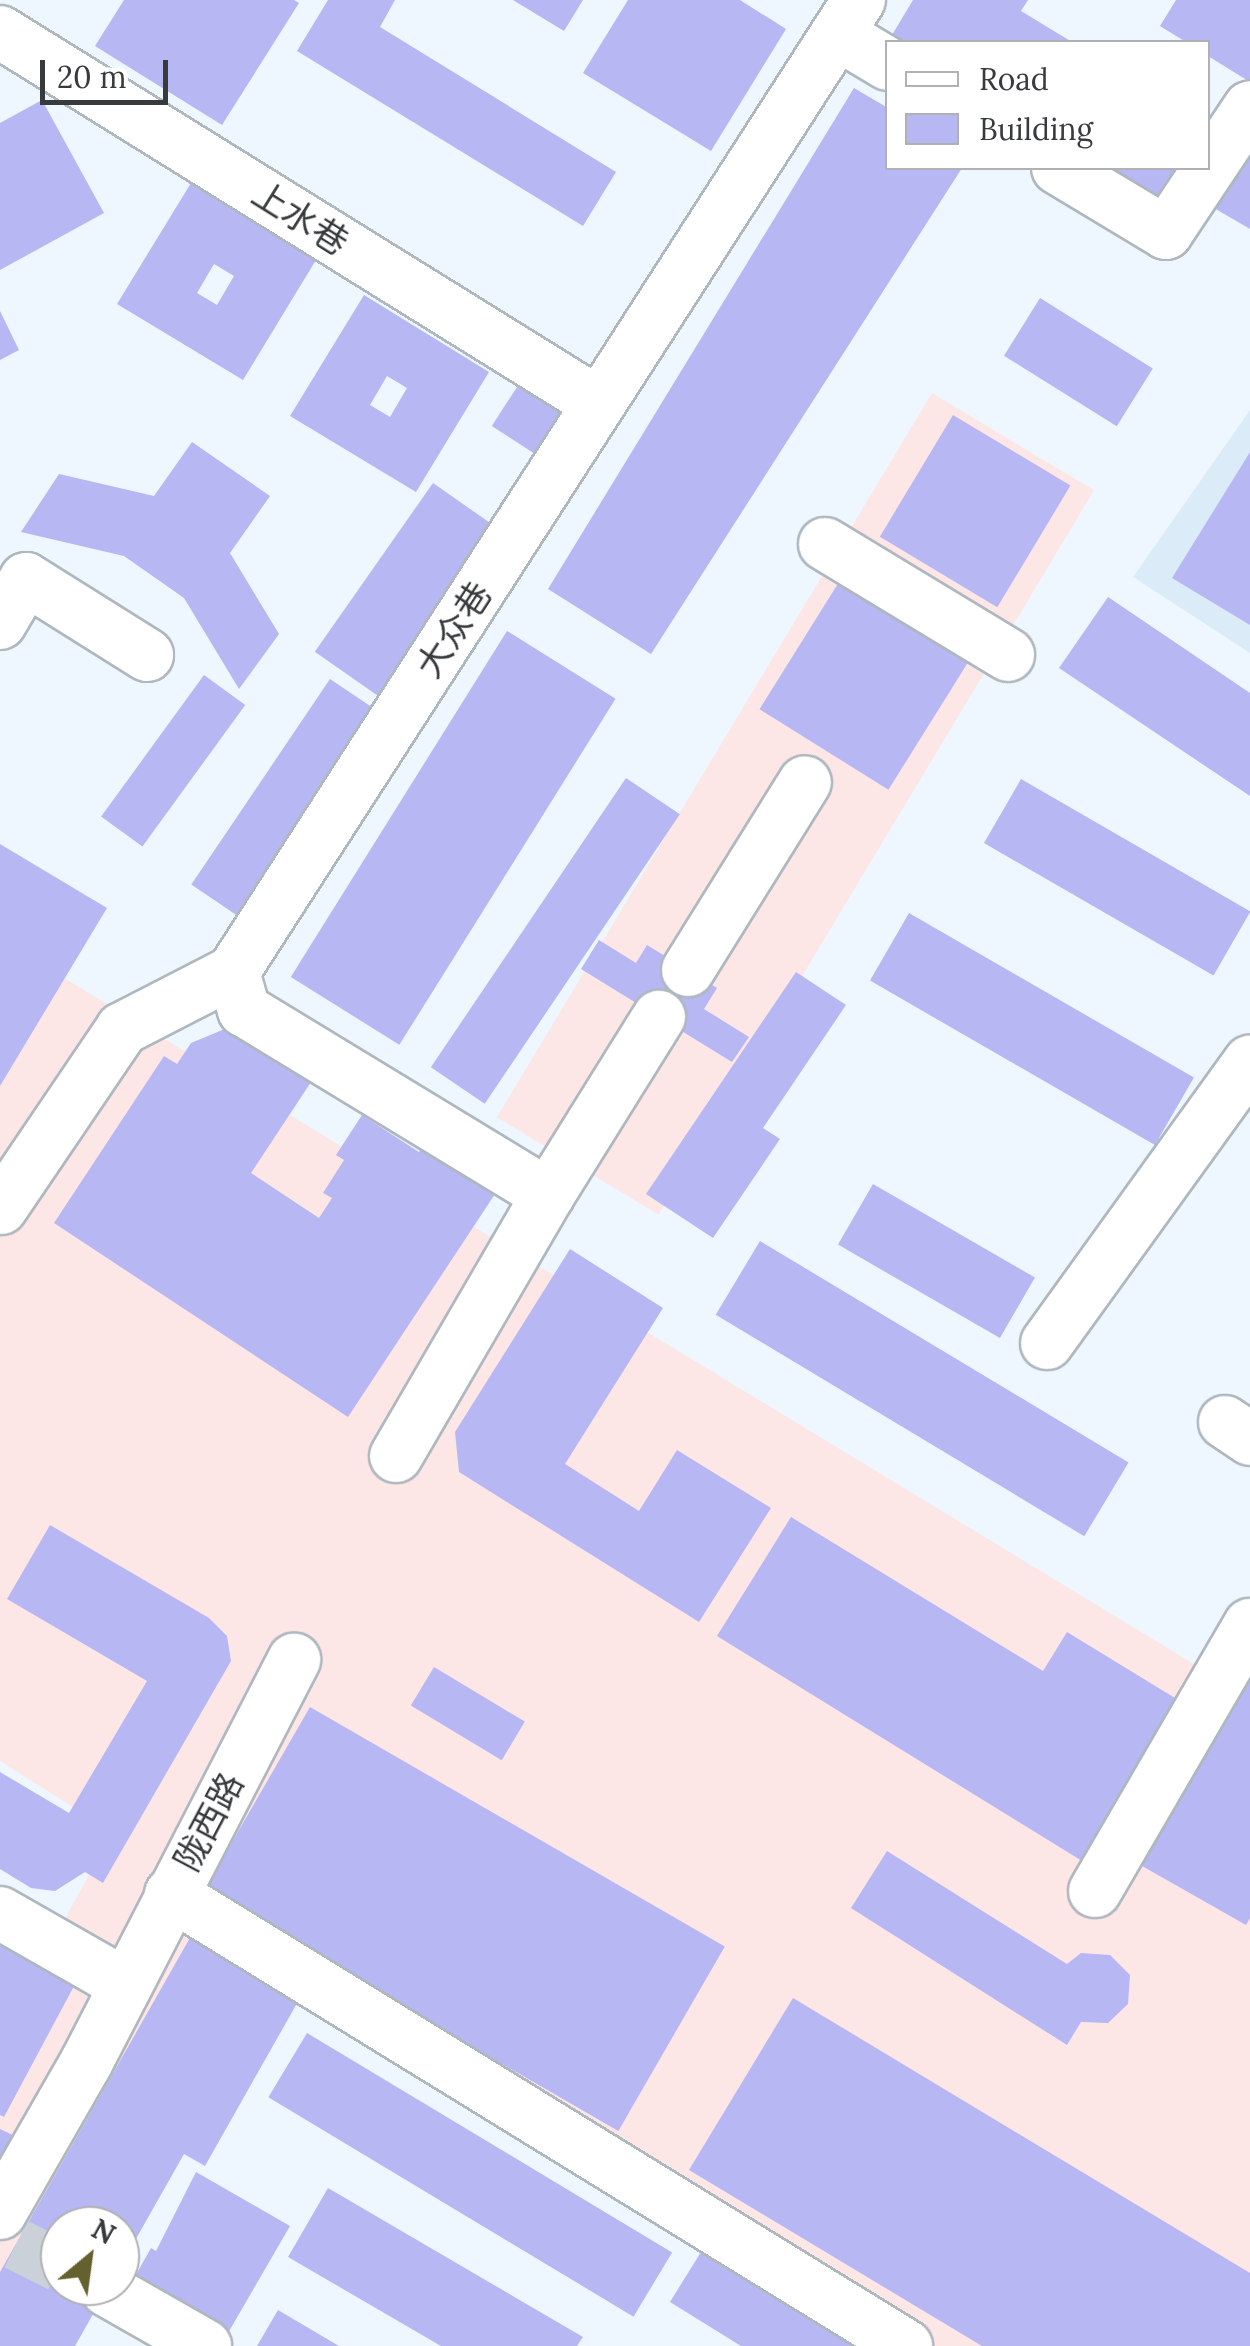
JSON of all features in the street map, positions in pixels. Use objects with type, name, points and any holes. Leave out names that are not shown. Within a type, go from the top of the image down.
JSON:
[{"type":"street","points":[[848,17],[885,60]]},
{"type":"street","name":"大众巷","points":[[234,972],[848,17]]},
{"type":"street","name":"上水巷","points":[[0,32],[599,404]]},
{"type":"street","points":[[1210,167],[1250,107]]},
{"type":"street","points":[[1061,170],[1166,233],[1208,170]]},
{"type":"street","points":[[825,544],[1008,655]]},
{"type":"street","points":[[0,623],[26,579],[147,655]]},
{"type":"street","points":[[688,970],[805,782]]},
{"type":"street","points":[[2,1208],[122,1029],[234,972],[244,1010],[548,1195]]},
{"type":"street","points":[[396,1456],[548,1195],[659,1017]]},
{"type":"street","points":[[1047,1343],[1250,1062]]},
{"type":"street","points":[[1095,1891],[1250,1625]]},
{"type":"street","name":"陇西路","points":[[6,2210],[294,1660]]},
{"type":"street","points":[[172,1894],[906,2346]]},
{"type":"street","points":[[0,1913],[126,1985]]},
{"type":"street","points":[[135,2306],[205,2346]]},
{"type":"shaded area","points":[[932,393],[1094,490],[659,1215],[497,1117]]},
{"type":"shaded area","points":[[1250,410],[1250,653],[1133,577]]},
{"type":"shaded area","points":[[0,939],[1250,1698],[1250,2346],[929,2346],[304,1953],[133,2206],[40,2206],[40,2306],[0,2346],[0,2039],[112,1832],[0,1761]]},
{"type":"building","points":[[124,0],[299,3],[222,125],[95,46]]},
{"type":"building","points":[[328,0],[395,0],[380,27],[616,172],[583,226],[297,51]]},
{"type":"building","points":[[513,0],[583,0],[564,31]]},
{"type":"building","points":[[628,0],[740,0],[786,29],[711,151],[583,73]]},
{"type":"building","points":[[913,0],[1028,0],[1021,11],[1069,40],[901,40],[892,35]]},
{"type":"building","points":[[1176,0],[1250,0],[1250,82],[1210,57],[1210,40],[1183,40],[1160,26]]},
{"type":"building","points":[[854,88],[885,106],[885,170],[961,170],[651,654],[548,589]]},
{"type":"building","points":[[42,100],[104,213],[0,270],[0,123]]},
{"type":"building","points":[[1250,147],[1250,229],[1214,208]]},
{"type":"building","points":[[1109,170],[1177,170],[1158,200]]},
{"type":"building","points":[[191,183],[316,260],[243,380],[117,304]],"holes":[[[214,264],[234,276],[217,305],[197,293]]]},
{"type":"building","points":[[364,295],[489,372],[416,492],[290,416]],"holes":[[[387,376],[407,388],[390,417],[370,405]]]},
{"type":"building","points":[[1040,298],[1153,368],[1117,426],[1004,356]]},
{"type":"building","points":[[0,311],[19,350],[0,360]]},
{"type":"building","points":[[519,384],[568,416],[541,458],[492,426]]},
{"type":"building","points":[[953,415],[1070,486],[997,607],[880,537]]},
{"type":"building","points":[[192,442],[270,496],[230,553],[279,634],[239,689],[184,598],[124,556],[21,532],[59,474],[154,496]]},
{"type":"building","points":[[1250,452],[1250,625],[1172,578]]},
{"type":"building","points":[[433,483],[501,531],[383,699],[315,652]]},
{"type":"building","points":[[839,582],[968,663],[888,790],[760,709]]},
{"type":"building","points":[[1108,597],[1250,693],[1250,796],[1059,668]]},
{"type":"building","points":[[507,631],[616,699],[399,1045],[291,977]]},
{"type":"building","points":[[204,675],[245,705],[142,847],[101,817]]},
{"type":"building","points":[[330,679],[377,711],[239,916],[191,885]]},
{"type":"building","points":[[626,778],[680,814],[485,1104],[431,1067]]},
{"type":"building","points":[[1021,779],[1250,911],[1213,976],[984,843]]},
{"type":"building","points":[[0,844],[107,908],[0,1086]]},
{"type":"building","points":[[909,913],[1194,1078],[1155,1145],[870,981]]},
{"type":"building","points":[[599,940],[636,963],[647,945],[717,988],[704,1009],[749,1037],[732,1062],[581,969]]},
{"type":"building","points":[[796,972],[846,1005],[763,1128],[780,1139],[713,1238],[646,1194]]},
{"type":"building","points":[[232,1026],[313,1079],[251,1173],[319,1218],[332,1198],[323,1193],[344,1160],[336,1155],[362,1115],[419,1152],[425,1143],[497,1191],[348,1417],[54,1223],[164,1056],[177,1064],[191,1043]]},
{"type":"building","points":[[873,1184],[1035,1277],[1000,1338],[838,1245]]},
{"type":"building","points":[[760,1241],[1129,1462],[1084,1536],[716,1315]]},
{"type":"building","points":[[570,1249],[663,1308],[565,1464],[639,1511],[677,1450],[771,1508],[699,1622],[459,1472],[455,1432]]},
{"type":"building","points":[[791,1517],[1043,1671],[1067,1632],[1193,1709],[1095,1869],[717,1636]]},
{"type":"building","points":[[50,1525],[209,1618],[227,1636],[231,1661],[103,1883],[85,1872],[55,1891],[31,1888],[0,1869],[0,1772],[69,1813],[147,1681],[7,1599]]},
{"type":"building","points":[[1250,1641],[1250,1918],[1246,1925],[1128,1858]]},
{"type":"building","points":[[434,1667],[525,1722],[502,1760],[411,1706]]},
{"type":"building","points":[[310,1707],[725,1946],[618,2131],[204,1891]]},
{"type":"building","points":[[887,1851],[1067,1964],[1081,1953],[1110,1955],[1130,1975],[1128,2004],[1108,2023],[1081,2022],[1067,2045],[851,1908]]},
{"type":"building","points":[[0,1930],[81,1973],[4,2117],[0,2115]]},
{"type":"building","points":[[191,1936],[300,1998],[205,2166],[184,2154],[140,2232],[140,2206],[40,2206],[40,2306],[98,2306],[75,2346],[0,2346],[0,2272]]},
{"type":"building","points":[[793,1998],[1250,2273],[1250,2346],[982,2346],[689,2170]]},
{"type":"building","points":[[307,2033],[672,2252],[634,2317],[268,2097]]},
{"type":"building","points":[[0,2129],[17,2137],[0,2170]]},
{"type":"building","points":[[196,2172],[290,2226],[228,2333],[140,2282],[140,2267],[151,2248],[156,2251]]},
{"type":"building","points":[[328,2188],[583,2337],[577,2346],[441,2346],[288,2257]]},
{"type":"building","points":[[701,2252],[853,2346],[741,2346],[670,2302]]},
{"type":"building","points":[[278,2310],[339,2346],[257,2346]]},
{"type":"tunnel","points":[[16,2244],[40,2256]]}]
